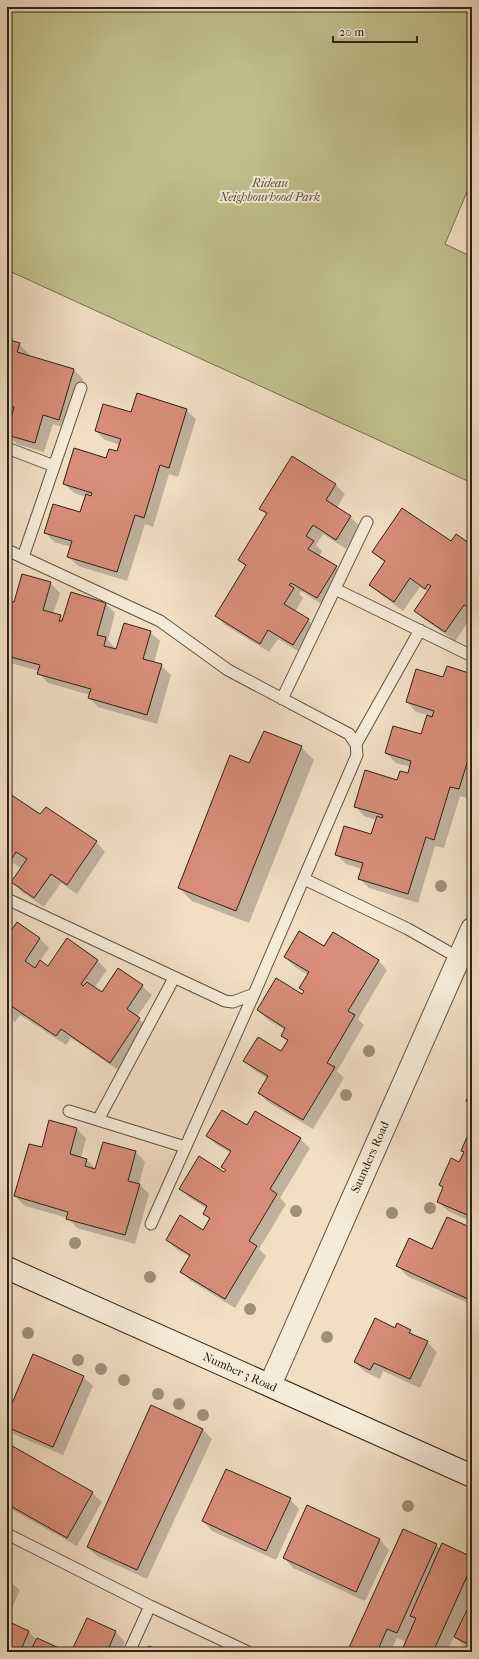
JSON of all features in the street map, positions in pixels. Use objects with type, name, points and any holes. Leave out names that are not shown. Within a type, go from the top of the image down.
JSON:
[{"type":"main road","name":"Saunders Road","points":[[270,1385],[465,961],[472,929]]},
{"type":"main road","name":"Number 3 Road","points":[[7,1268],[472,1476]]},
{"type":"lane","points":[[23,557],[81,388]]},
{"type":"lane","points":[[7,448],[54,466]]},
{"type":"lane","points":[[282,699],[367,522]]},
{"type":"lane","points":[[7,550],[160,621],[228,670],[349,734],[356,744],[357,755],[254,994],[151,1224]]},
{"type":"lane","points":[[335,589],[472,656]]},
{"type":"lane","points":[[356,744],[420,630]]},
{"type":"lane","points":[[304,879],[408,929],[465,961]]},
{"type":"lane","points":[[7,899],[224,1001],[233,1002],[254,994]]},
{"type":"lane","points":[[98,1120],[174,978]]},
{"type":"lane","points":[[70,1111],[185,1147]]},
{"type":"lane","points":[[7,1534],[150,1606],[248,1652]]},
{"type":"lane","points":[[129,1652],[150,1606]]},
{"type":"green space","name":"Rideau Neighbourhood Park","points":[[7,7],[472,7],[472,180],[445,244],[472,257],[472,483],[7,270]]},
{"type":"building","points":[[7,339],[20,343],[17,352],[74,369],[59,420],[43,415],[35,443],[7,435],[14,407],[7,405]]},
{"type":"building","points":[[137,393],[187,409],[169,468],[160,465],[144,518],[135,515],[117,572],[67,557],[72,541],[44,533],[53,504],[80,512],[86,494],[91,496],[92,493],[63,484],[74,448],[106,458],[109,449],[117,451],[121,439],[95,431],[103,404],[131,412]]},
{"type":"building","points":[[292,456],[336,484],[326,500],[351,516],[336,540],[313,525],[306,536],[314,541],[308,549],[337,566],[317,598],[291,583],[289,585],[294,588],[284,604],[309,619],[293,645],[268,630],[260,644],[215,616],[246,565],[238,560],[267,513],[259,509]]},
{"type":"building","points":[[402,508],[451,541],[456,534],[472,545],[472,609],[464,605],[445,632],[414,611],[431,586],[428,584],[425,589],[410,578],[394,602],[369,585],[385,561],[372,552]]},
{"type":"building","points":[[22,574],[51,582],[43,610],[61,615],[59,621],[62,621],[71,592],[106,603],[97,635],[106,637],[104,646],[116,649],[124,623],[151,631],[143,659],[162,664],[147,715],[88,698],[91,689],[37,674],[40,665],[7,656],[7,600],[14,602]]},
{"type":"building","points":[[447,666],[472,674],[472,747],[459,789],[450,787],[434,840],[426,837],[408,894],[358,879],[363,863],[335,855],[344,826],[371,834],[377,816],[382,818],[383,815],[354,807],[365,770],[397,780],[400,771],[408,773],[411,761],[385,753],[393,726],[421,734],[427,715],[432,717],[434,711],[406,702],[416,669],[443,677]]},
{"type":"building","points":[[264,731],[302,746],[236,911],[178,888],[230,755],[249,763]]},
{"type":"building","points":[[7,792],[40,814],[46,807],[97,841],[67,885],[51,874],[34,898],[11,882],[27,859],[16,852],[11,860],[7,857]]},
{"type":"building","points":[[17,922],[40,938],[25,961],[35,968],[40,960],[48,966],[67,938],[98,960],[81,984],[83,986],[87,982],[102,992],[118,968],[143,985],[127,1009],[140,1018],[110,1063],[61,1029],[56,1036],[11,1006],[7,1011],[7,936]]},
{"type":"building","points":[[299,931],[324,946],[333,932],[379,960],[348,1011],[355,1015],[327,1063],[335,1067],[303,1120],[258,1093],[268,1076],[243,1061],[258,1037],[281,1051],[288,1040],[281,1036],[285,1028],[257,1010],[276,978],[302,994],[304,991],[299,988],[309,972],[284,957]]},
{"type":"building","points":[[472,1089],[472,1104],[466,1101]]},
{"type":"building","points":[[222,1110],[247,1125],[255,1111],[301,1138],[270,1189],[277,1194],[249,1241],[257,1246],[225,1299],[180,1272],[190,1255],[166,1240],[180,1215],[203,1230],[210,1218],[203,1214],[207,1206],[179,1189],[199,1156],[224,1172],[226,1170],[221,1167],[231,1151],[206,1136]]},
{"type":"building","points":[[49,1120],[77,1128],[70,1154],[87,1159],[85,1166],[95,1169],[103,1142],[136,1151],[128,1181],[140,1184],[125,1235],[66,1219],[68,1212],[14,1196],[29,1144],[42,1147]]},
{"type":"building","points":[[470,1130],[472,1131],[472,1217],[437,1202],[443,1187],[439,1185],[451,1158],[459,1162],[464,1152],[461,1151]]},
{"type":"building","points":[[447,1217],[472,1228],[472,1274],[470,1278],[472,1279],[472,1296],[470,1300],[396,1266],[409,1238],[432,1249]]},
{"type":"building","points":[[375,1318],[395,1328],[397,1323],[411,1330],[409,1333],[428,1341],[410,1379],[374,1363],[370,1370],[354,1362]]},
{"type":"building","points":[[33,1354],[84,1376],[53,1447],[7,1427],[7,1415]]},
{"type":"building","points":[[151,1405],[203,1429],[137,1570],[87,1547]]},
{"type":"building","points":[[7,1443],[93,1492],[67,1538],[7,1504]]},
{"type":"building","points":[[226,1469],[291,1498],[266,1551],[202,1521]]},
{"type":"building","points":[[307,1505],[380,1539],[356,1592],[283,1558]]},
{"type":"building","points":[[403,1529],[437,1544],[397,1633],[387,1629],[377,1652],[347,1652]]},
{"type":"building","points":[[442,1543],[472,1557],[472,1565],[433,1652],[406,1652],[402,1650],[416,1618],[410,1616]]},
{"type":"building","points":[[472,1599],[472,1646],[454,1637]]},
{"type":"building","points":[[87,1618],[116,1631],[107,1652],[71,1652]]},
{"type":"building","points":[[7,1621],[29,1631],[20,1652],[7,1652]]},
{"type":"building","points":[[37,1638],[68,1652],[30,1652]]},
{"type":"building","points":[[149,1646],[161,1652],[147,1652]]}]
